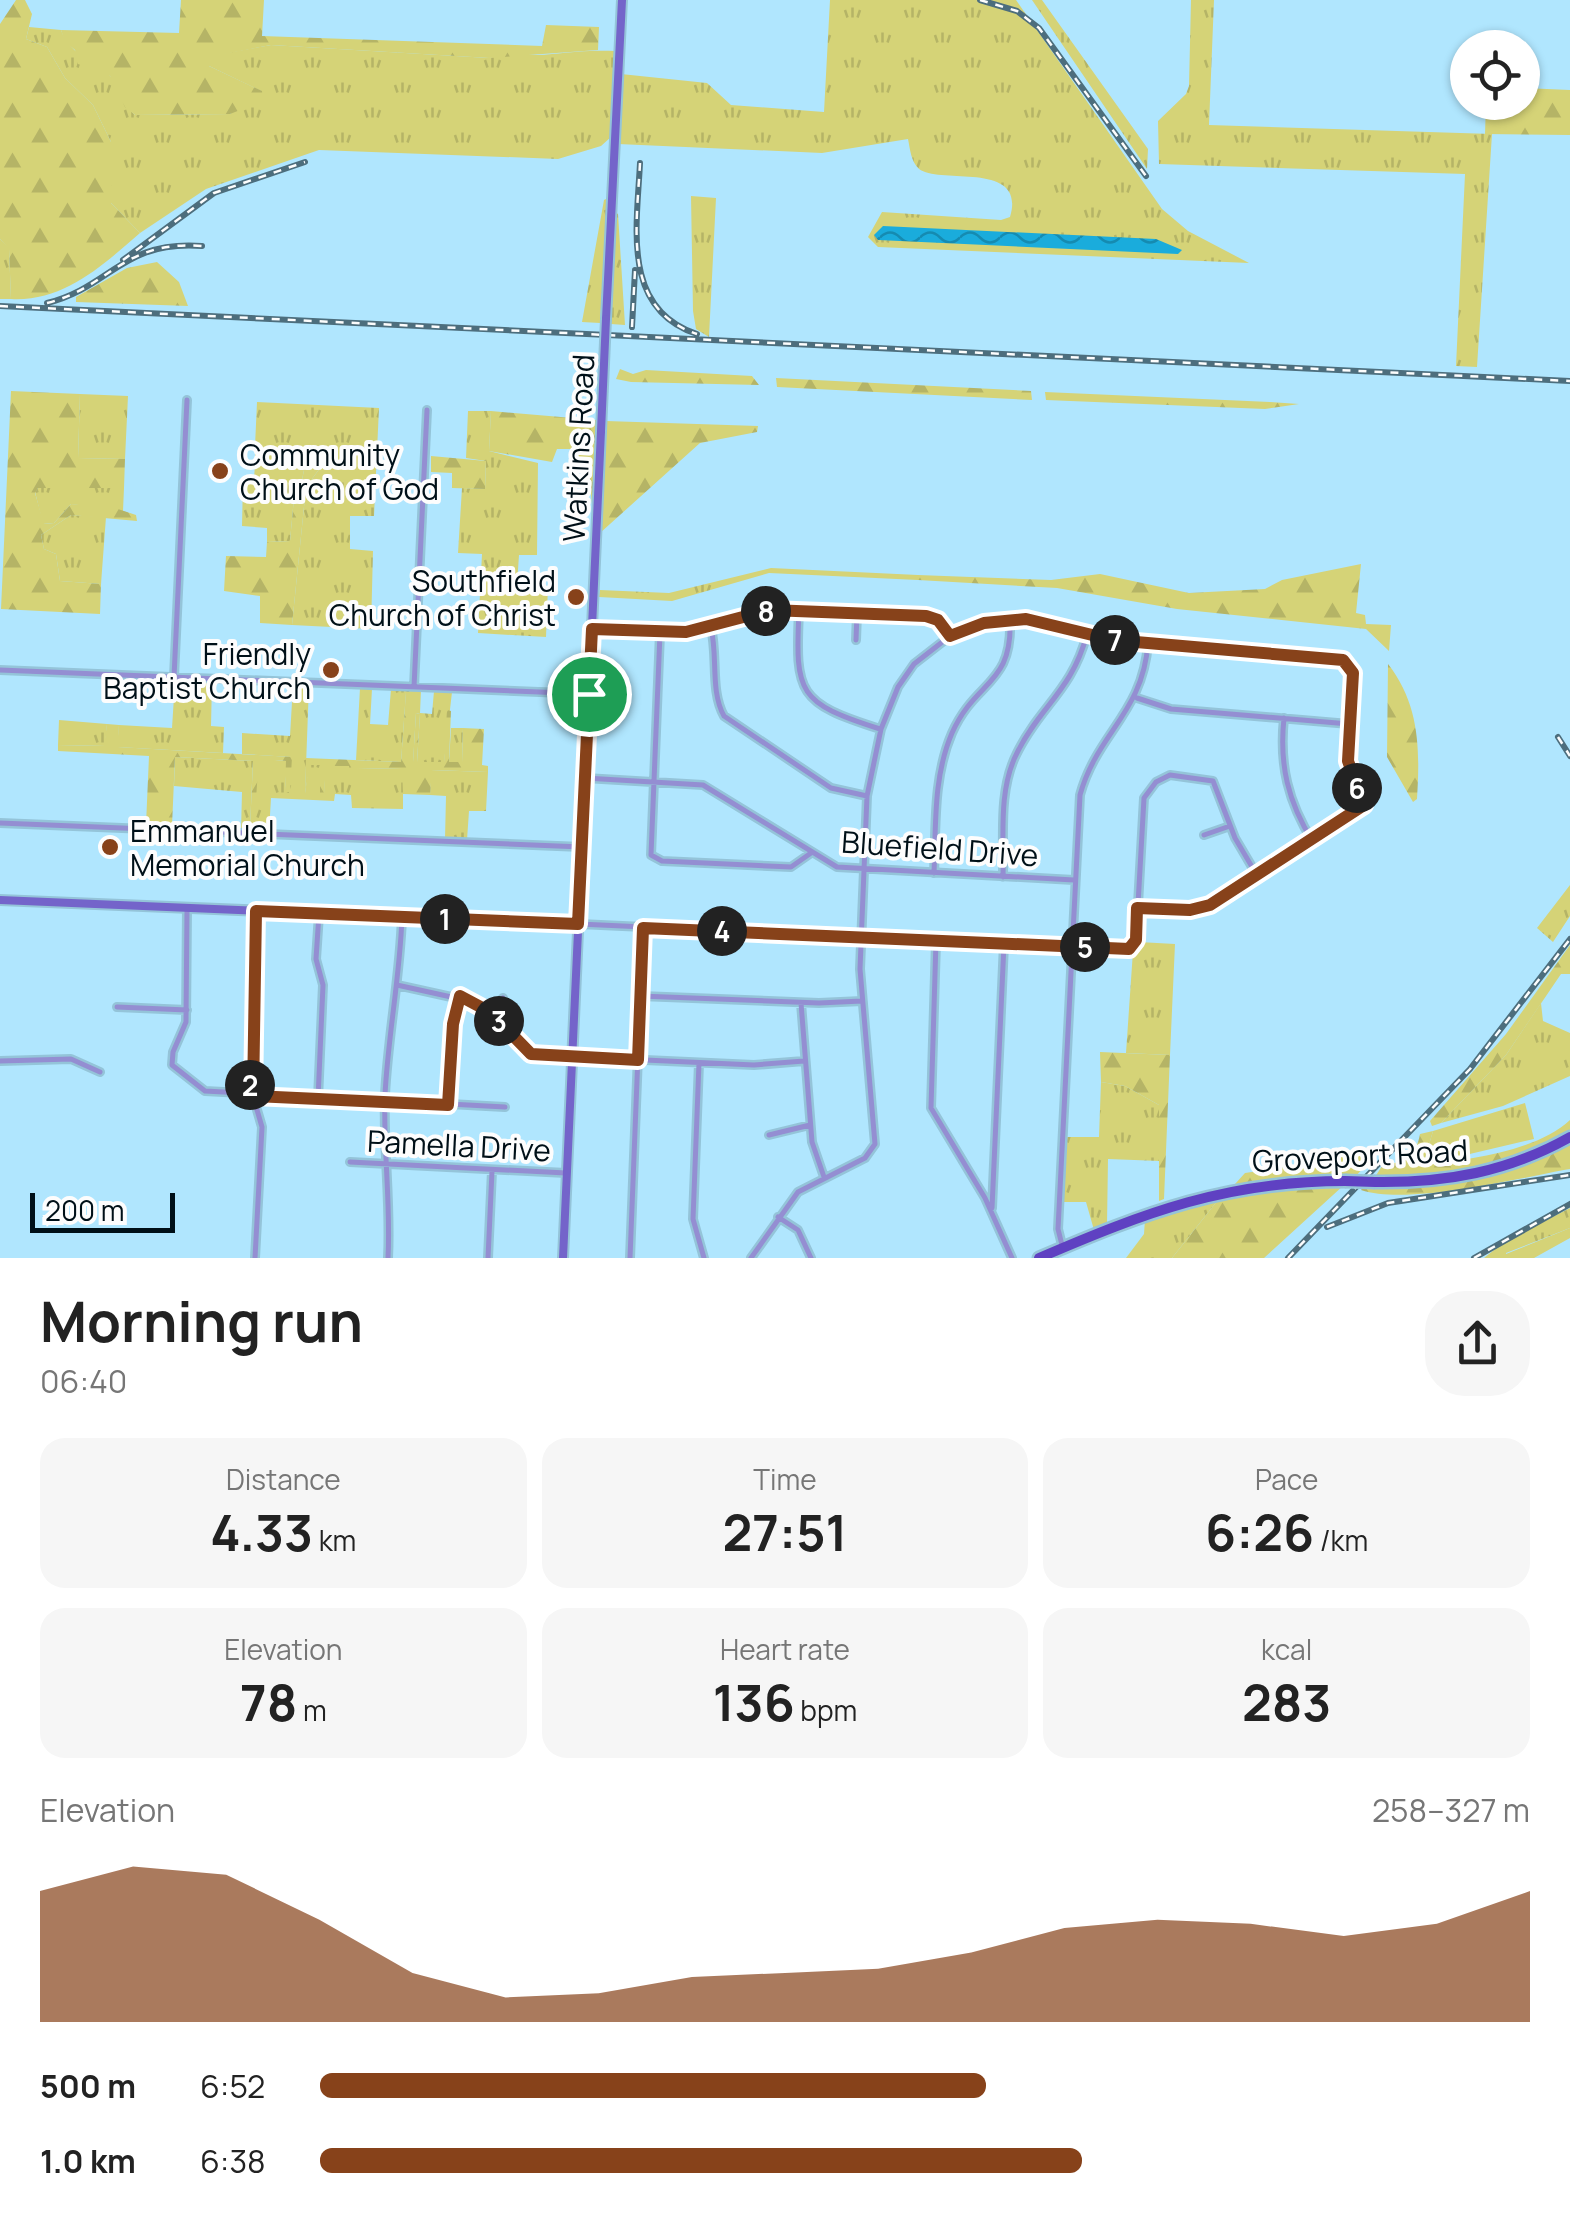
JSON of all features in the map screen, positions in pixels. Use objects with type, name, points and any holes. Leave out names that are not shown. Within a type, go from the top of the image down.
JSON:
[{"type":"main road","name":"Groveport Road","points":[[1040,1258],[1152,1210],[1208,1194],[1273,1183],[1472,1176],[1522,1160],[1570,1138]]},
{"type":"street","name":"Watkins Road","points":[[563,1258],[622,0]]},
{"type":"street","points":[[174,677],[186,400]]},
{"type":"street","points":[[414,687],[427,410]]},
{"type":"street","points":[[592,629],[660,633],[712,628],[763,612],[799,611],[928,617],[938,620],[950,636]]},
{"type":"street","points":[[799,611],[797,668],[802,686],[817,703],[881,729]]},
{"type":"street","points":[[856,640],[857,613]]},
{"type":"street","points":[[934,874],[937,793],[946,749],[966,706],[1008,660],[1010,619]]},
{"type":"street","points":[[751,1258],[798,1192],[873,1150],[860,938],[866,796],[881,729],[905,676],[950,636],[1010,619],[1148,643],[1349,663],[1353,673],[1348,761],[1364,805],[1258,877],[1202,908],[1137,908]]},
{"type":"street","points":[[712,628],[718,664],[718,701],[724,716],[831,788],[866,796]]},
{"type":"street","points":[[660,633],[649,846],[653,858],[790,867],[811,852]]},
{"type":"street","points":[[1002,876],[1005,798],[1012,766],[1030,732],[1070,680],[1087,634]]},
{"type":"street","points":[[1062,1248],[1058,1237],[1074,880],[1083,782],[1093,758],[1137,698],[1148,643]]},
{"type":"street","points":[[0,670],[589,694]]},
{"type":"street","points":[[1137,698],[1171,709],[1348,724]]},
{"type":"street","points":[[1284,718],[1282,757],[1286,785],[1313,842]]},
{"type":"street","points":[[0,900],[1132,948],[1144,798],[1160,780],[1186,774],[1216,784],[1230,826],[1258,877]]},
{"type":"street","name":"Bluefield Drive","points":[[585,778],[714,789],[832,866],[1074,880]]},
{"type":"street","points":[[0,823],[582,847]]},
{"type":"street","points":[[1204,835],[1230,826]]},
{"type":"street","points":[[187,908],[187,1010],[172,1065],[210,1094],[505,1107]]},
{"type":"street","points":[[256,911],[253,1096],[262,1128],[256,1258]]},
{"type":"street","points":[[318,914],[316,959],[323,985],[318,1099]]},
{"type":"street","points":[[388,1258],[388,1026],[397,985],[402,917]]},
{"type":"street","points":[[630,1258],[643,928]]},
{"type":"street","points":[[936,941],[932,1108],[992,1211],[1012,1258]]},
{"type":"street","points":[[992,1211],[1004,944]]},
{"type":"street","points":[[397,985],[460,996],[490,1012],[526,1051],[638,1060],[804,1062]]},
{"type":"street","points":[[448,1105],[453,1024],[460,996]]},
{"type":"street","points":[[640,996],[862,1001]]},
{"type":"street","points":[[490,1012],[503,998]]},
{"type":"street","points":[[801,1002],[810,1126],[824,1177]]},
{"type":"street","points":[[117,1007],[187,1010]]},
{"type":"street","points":[[0,1061],[71,1058],[100,1072]]},
{"type":"street","points":[[699,1062],[693,1219],[704,1258]]},
{"type":"street","points":[[769,1135],[810,1126]]},
{"type":"street","name":"Pamella Drive","points":[[350,1162],[566,1173]]},
{"type":"street","points":[[488,1258],[492,1171]]},
{"type":"street","points":[[778,1216],[798,1230],[811,1258]]},
{"type":"green space","points":[[16,0],[25,0],[32,14],[26,39],[47,47],[65,78],[93,105],[111,142],[111,203],[140,233],[97,269],[65,288],[11,299],[9,249],[0,239],[0,24]]},
{"type":"green space","points":[[181,0],[264,0],[262,36],[542,46],[546,25],[599,27],[598,50],[489,58],[271,45],[209,57],[209,66],[262,91],[263,101],[230,114],[135,115],[125,107],[110,76],[78,64],[75,50],[65,42],[61,30],[179,33]]},
{"type":"green space","points":[[830,0],[1016,0],[1162,209],[1188,231],[1249,263],[878,247],[868,237],[882,212],[1001,220],[1010,217],[1012,199],[1006,188],[994,181],[919,169],[908,139],[822,153],[618,144],[621,74],[707,83],[731,105],[824,112]]},
{"type":"green space","points":[[1032,0],[1042,0],[1148,149],[1147,169]]},
{"type":"green space","points":[[1191,0],[1214,0],[1209,125],[1492,134],[1477,367],[1456,366],[1465,174],[1159,164],[1158,121],[1186,94],[1189,86]]},
{"type":"green space","points":[[29,27],[61,30],[74,50],[112,78],[135,115],[230,114],[261,91],[209,66],[209,56],[271,45],[489,58],[615,51],[611,137],[601,146],[558,159],[319,150],[206,189],[140,233],[111,203],[111,142],[93,105],[65,78],[47,47],[26,39]]},
{"type":"green space","points":[[1540,89],[1570,90],[1570,135],[1485,134],[1485,120],[1540,120]]},
{"type":"green space","points":[[691,196],[716,198],[709,337],[696,329],[693,311]]},
{"type":"green space","points":[[608,198],[600,323],[582,322],[604,200]]},
{"type":"green space","points":[[614,211],[618,214],[625,325],[611,324]]},
{"type":"green space","points":[[0,239],[9,248],[11,299],[0,299]]},
{"type":"green space","points":[[157,262],[179,282],[188,306],[76,302],[76,297],[127,268]]},
{"type":"green space","points":[[620,369],[633,374],[646,370],[752,376],[759,385],[631,382],[616,379]]},
{"type":"green space","points":[[776,378],[1031,391],[1032,400],[777,387]]},
{"type":"green space","points":[[11,391],[80,394],[78,458],[125,459],[124,488],[38,488],[35,493],[44,524],[54,523],[71,504],[112,507],[136,515],[137,521],[71,515],[41,535],[44,549],[56,554],[60,581],[101,584],[100,614],[1,609]]},
{"type":"green space","points":[[1045,392],[1299,404],[1265,409],[1046,400]]},
{"type":"green space","points":[[80,394],[128,396],[125,459],[78,458]]},
{"type":"green space","points":[[257,402],[379,408],[374,516],[350,516],[350,549],[373,551],[371,629],[292,625],[306,487],[329,456],[325,449],[255,446]]},
{"type":"green space","points":[[468,411],[491,411],[489,451],[538,463],[537,555],[519,555],[517,584],[548,586],[546,637],[478,633],[482,554],[458,553],[462,488],[485,489],[486,461],[466,458]]},
{"type":"green space","points":[[491,411],[596,420],[593,515],[589,473],[570,471],[571,449],[557,449],[552,462],[489,451]]},
{"type":"green space","points":[[606,421],[758,426],[757,432],[700,443],[600,533]]},
{"type":"green space","points":[[255,446],[326,449],[329,456],[306,487],[292,625],[260,623],[260,596],[224,591],[226,556],[266,557],[267,542],[290,541],[295,487],[282,480],[302,480],[304,470],[300,464],[255,463]]},
{"type":"green space","points":[[431,456],[486,461],[485,489],[452,488],[452,473],[431,472]]},
{"type":"green space","points":[[255,463],[300,464],[304,470],[302,480],[282,480],[295,487],[290,541],[267,542],[267,528],[242,526],[243,480],[254,480]]},
{"type":"green space","points":[[38,488],[124,488],[123,511],[71,504],[54,523],[43,524],[35,492]]},
{"type":"green space","points":[[71,515],[106,517],[101,584],[60,581],[56,554],[44,549],[41,535]]},
{"type":"green space","points":[[1361,564],[1356,613],[1365,615],[1366,624],[1391,625],[1389,651],[1366,629],[1177,609],[1057,588],[918,580],[918,575],[1051,580],[1100,574],[1189,593],[1265,589],[1282,580]]},
{"type":"green space","points":[[771,568],[918,575],[918,580],[769,573],[672,601],[599,597],[600,590],[669,593]]},
{"type":"green space","points":[[1388,664],[1406,696],[1416,728],[1418,781],[1417,799],[1413,802],[1387,757]]},
{"type":"green space","points":[[175,681],[212,682],[211,726],[224,727],[223,753],[117,747],[119,725],[172,728]]},
{"type":"green space","points":[[293,685],[309,685],[305,793],[309,765],[320,765],[320,793],[324,793],[325,766],[349,766],[349,782],[358,768],[403,769],[403,809],[352,808],[351,795],[335,794],[334,801],[271,798],[269,832],[241,831],[242,792],[174,786],[175,757],[253,761],[250,827],[257,770],[275,760],[287,761],[285,791],[291,757],[242,754],[242,733],[290,736]]},
{"type":"green space","points":[[360,688],[372,689],[370,724],[388,725],[391,689],[421,690],[420,713],[432,714],[434,691],[452,692],[444,762],[417,762],[420,714],[416,713],[413,763],[405,763],[406,692],[401,762],[356,760]]},
{"type":"green space","points":[[406,692],[406,762],[413,762],[416,713],[420,714],[417,762],[444,762],[447,710],[451,711],[449,762],[462,762],[463,728],[484,729],[482,765],[488,766],[488,772],[432,770],[430,795],[403,794],[402,769],[358,768],[357,783],[349,783],[349,766],[326,766],[324,794],[320,793],[320,765],[310,765],[305,793],[306,758],[401,762]]},
{"type":"green space","points":[[59,720],[107,724],[105,746],[58,745]]},
{"type":"green space","points":[[107,724],[119,725],[118,747],[292,757],[290,792],[285,792],[286,761],[275,760],[274,771],[258,770],[254,828],[250,828],[253,761],[175,757],[172,826],[146,825],[149,756],[58,751],[58,745],[104,746]]},
{"type":"green space","points":[[451,728],[463,728],[462,762],[449,762]]},
{"type":"green space","points":[[431,770],[488,772],[486,811],[469,811],[467,840],[445,839],[446,796],[430,795]]},
{"type":"green space","points":[[1570,885],[1570,916],[1553,942],[1537,928]]},
{"type":"green space","points":[[1139,942],[1175,944],[1170,1055],[1126,1053],[1133,951]]},
{"type":"green space","points":[[1570,945],[1570,974],[1561,974],[1506,1055],[1441,1123],[1432,1126],[1430,1121],[1506,1034]]},
{"type":"green space","points":[[1541,1003],[1543,1021],[1570,1033],[1570,1076],[1503,1106],[1441,1123],[1506,1055]]},
{"type":"green space","points":[[1100,1052],[1170,1055],[1164,1199],[1159,1201],[1159,1105],[1125,1086],[1101,1082]]},
{"type":"green space","points":[[1101,1082],[1125,1086],[1159,1105],[1160,1161],[1108,1159],[1107,1225],[1094,1230],[1086,1202],[1062,1202],[1065,1137],[1099,1137]]},
{"type":"green space","points":[[1525,1103],[1534,1139],[1423,1165],[1433,1131]]},
{"type":"green space","points":[[1570,1120],[1570,1133],[1500,1163],[1451,1173],[1375,1177],[1382,1166],[1412,1153],[1420,1134],[1433,1131],[1423,1165],[1521,1147]]},
{"type":"green space","points":[[1570,1141],[1570,1169],[1435,1193],[1382,1194],[1361,1190],[1364,1186],[1470,1178],[1520,1164]]},
{"type":"green space","points":[[1385,1144],[1355,1177],[1235,1184],[1245,1173],[1306,1164]]},
{"type":"green space","points":[[1344,1185],[1264,1258],[1172,1258],[1222,1195]]},
{"type":"green space","points":[[1222,1195],[1172,1258],[1126,1258],[1144,1234],[1145,1219]]},
{"type":"green space","points":[[1570,1208],[1570,1228],[1506,1253],[1506,1258],[1484,1258],[1504,1242]]},
{"type":"green space","points":[[1570,1228],[1570,1238],[1534,1258],[1506,1258],[1506,1254]]},
{"type":"water","points":[[883,226],[1156,239],[1182,250],[1178,254],[878,240],[874,235]]},
{"type":"railway","points":[[980,0],[1017,11],[1039,28],[1146,176]]},
{"type":"railway","points":[[123,260],[214,193],[305,162]]},
{"type":"railway","points":[[640,163],[637,238],[645,286],[656,306],[673,322],[697,334]]},
{"type":"railway","points":[[47,303],[69,296],[153,250],[202,246]]},
{"type":"railway","points":[[632,327],[635,270]]},
{"type":"railway","points":[[0,306],[1570,381]]},
{"type":"railway","points":[[1558,737],[1570,756]]},
{"type":"railway","points":[[1288,1258],[1470,1069],[1570,939]]},
{"type":"railway","points":[[1327,1227],[1388,1203],[1570,1175]]},
{"type":"railway","points":[[1474,1258],[1570,1204]]},
{"type":"place","name":"Community Church of God","points":[[220,471]]},
{"type":"place","name":"Southfield Church of Christ","points":[[576,597]]},
{"type":"place","name":"Friendly Baptist Church","points":[[331,670]]},
{"type":"place","name":"Emmanuel Memorial Church","points":[[110,847]]},
{"type":"route","points":[[770,610],[926,616],[938,620],[950,636],[984,623],[1026,619],[1113,640],[1339,659],[1349,663],[1353,673],[1348,761],[1364,805],[1210,905],[1190,910],[1137,908],[1136,940],[1129,949],[643,928],[638,1060],[531,1054],[490,1012],[460,996],[453,1024],[448,1105],[253,1096],[250,1076],[256,911],[578,924],[589,694],[592,629],[686,632],[770,610]]}]
